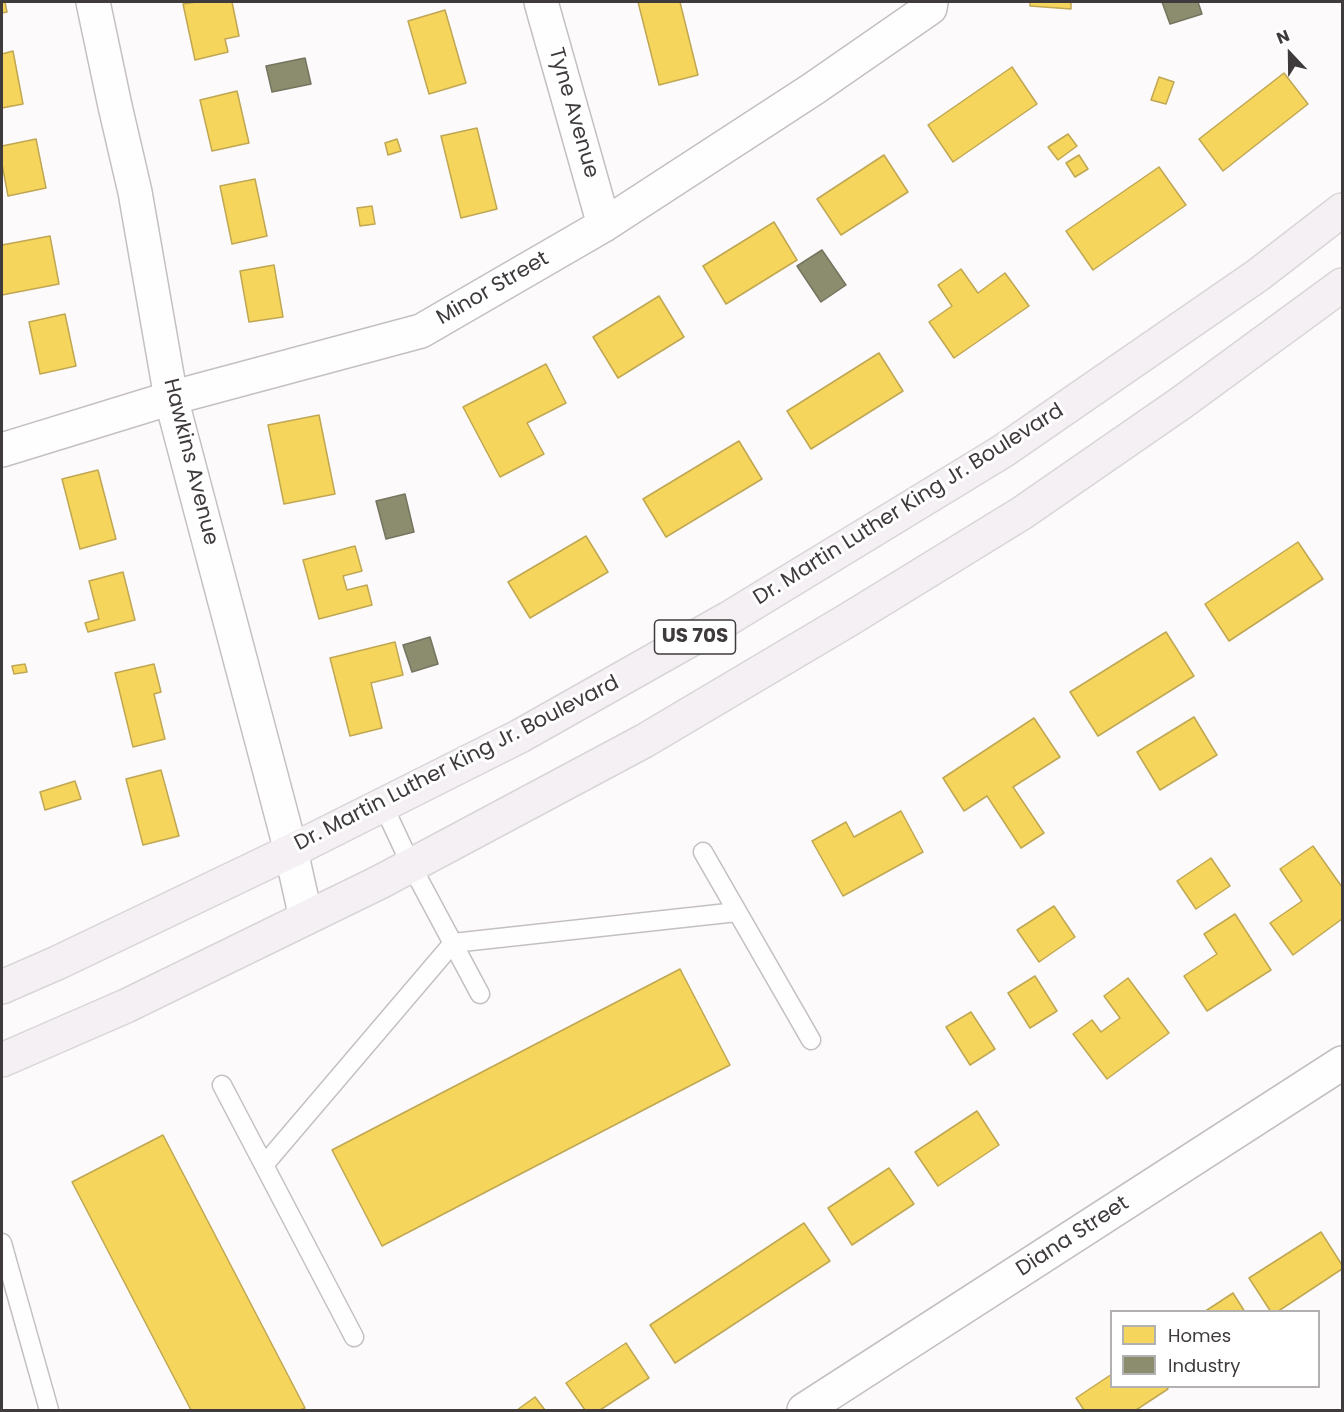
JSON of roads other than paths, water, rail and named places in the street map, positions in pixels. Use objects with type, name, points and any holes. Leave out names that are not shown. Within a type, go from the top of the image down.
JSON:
[{"type":"main road","name":"Dr. Martin Luther King Jr. Boulevard","points":[[2,987],[291,851],[520,736],[749,606],[994,457],[1258,275],[1342,210]]},
{"type":"main road","name":"US 70S","points":[[2,1060],[126,1006],[411,866],[644,741],[1013,519],[1181,403],[1342,285]]},
{"type":"street","name":"Hawkins Avenue","points":[[93,2],[135,192],[171,398],[291,851],[306,918]]},
{"type":"street","name":"Tyne Avenue","points":[[542,2],[604,225]]},
{"type":"street","name":"Minor Street","points":[[2,450],[171,398],[421,331],[604,225],[813,88],[931,5]]},
{"type":"street","name":"Diana Street","points":[[804,1410],[1342,1063]]},
{"type":"lane","points":[[382,806],[411,866],[480,994]]},
{"type":"lane","points":[[703,852],[811,1040]]},
{"type":"lane","points":[[264,1165],[453,943],[737,912]]},
{"type":"lane","points":[[222,1085],[354,1337]]},
{"type":"lane","points":[[2,1243],[49,1410]]}]
